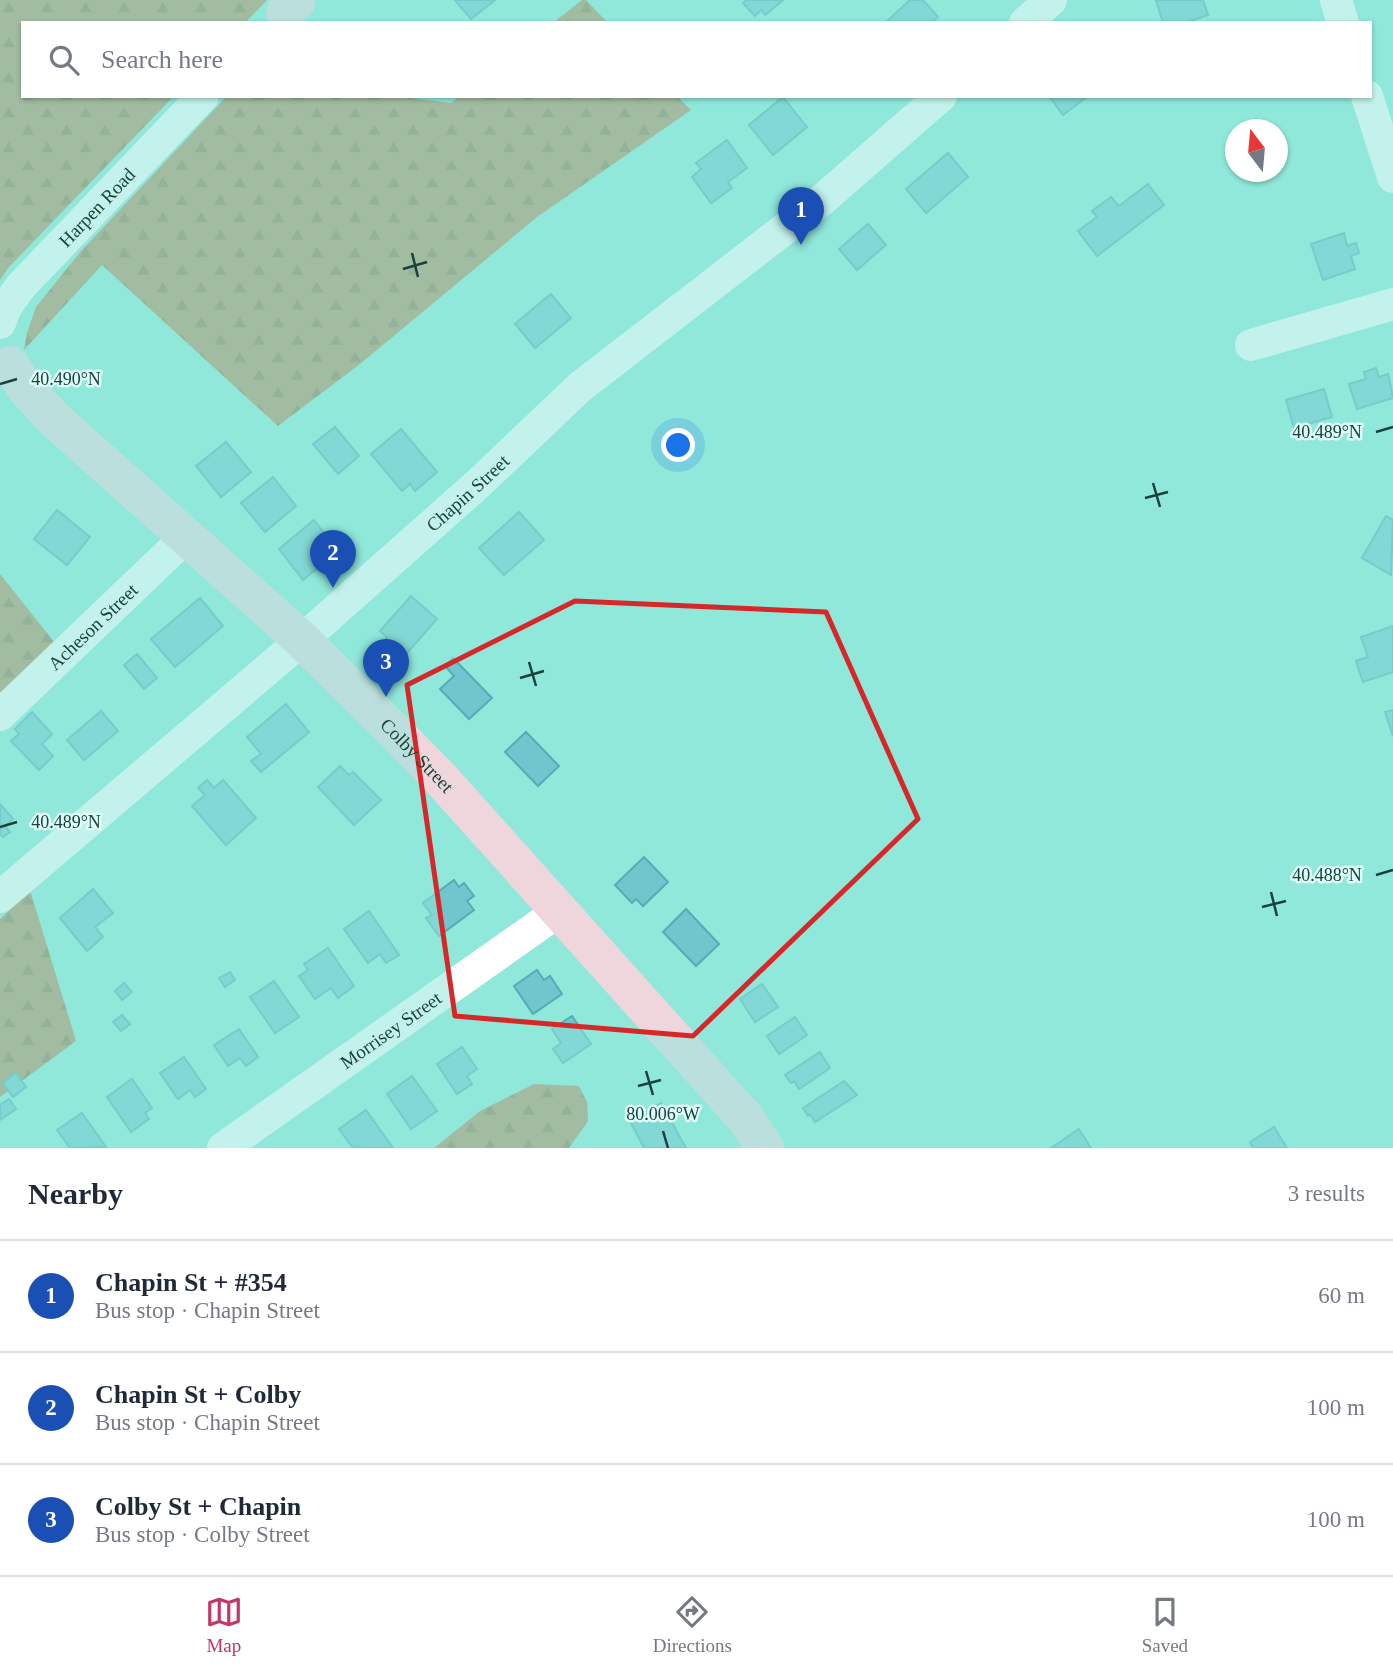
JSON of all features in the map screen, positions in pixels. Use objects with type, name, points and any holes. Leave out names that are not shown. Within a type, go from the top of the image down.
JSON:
[{"type":"street","points":[[1027,21],[1051,0]]},
{"type":"street","points":[[1336,0],[1342,21]]},
{"type":"street","name":"Harpen Road","points":[[0,323],[6,307],[21,286],[201,98]]},
{"type":"street","name":"Chapin Street","points":[[0,897],[302,640],[479,483],[580,387],[822,200],[939,98]]},
{"type":"street","points":[[1368,98],[1393,177]]},
{"type":"street","points":[[1251,345],[1393,304]]},
{"type":"street","name":"Colby Street","points":[[5,350],[27,390],[55,420],[302,640],[441,779],[746,1119],[765,1148]]},
{"type":"street","name":"Acheson Street","points":[[0,715],[186,537]]},
{"type":"street","name":"Morrisey Street","points":[[223,1148],[559,911]]},
{"type":"highlighted area","points":[[575,601],[826,612],[918,819],[693,1036],[455,1016],[407,685]]},
{"type":"green space","points":[[0,0],[267,0],[247,21],[21,21],[21,98],[172,98],[9,267],[0,280]]},
{"type":"green space","points":[[582,0],[586,0],[606,21],[556,21]]},
{"type":"green space","points":[[225,98],[410,98],[451,103],[457,98],[679,98],[691,110],[537,217],[360,364],[278,426],[102,265],[24,350],[36,307],[81,251]]},
{"type":"green space","points":[[0,574],[55,643],[0,697]]},
{"type":"green space","points":[[30,890],[76,1041],[0,1097],[0,919]]},
{"type":"green space","points":[[534,1084],[579,1086],[587,1102],[588,1121],[569,1148],[434,1148],[480,1111]]},
{"type":"building","points":[[455,0],[495,0],[471,19]]},
{"type":"building","points":[[746,0],[783,0],[765,15],[761,10],[755,16],[743,3]]},
{"type":"building","points":[[910,0],[923,0],[938,17],[934,21],[887,21]]},
{"type":"building","points":[[1156,0],[1203,0],[1208,15],[1190,21],[1162,21]]},
{"type":"building","points":[[784,98],[807,127],[773,155],[749,125]]},
{"type":"building","points":[[1050,98],[1085,98],[1063,115]]},
{"type":"building","points":[[727,140],[747,168],[728,182],[732,188],[711,203],[692,177],[701,169],[696,163]]},
{"type":"building","points":[[948,153],[968,177],[926,213],[906,189]]},
{"type":"building","points":[[1148,184],[1164,205],[1097,256],[1078,231],[1097,217],[1092,211],[1111,197],[1119,206]]},
{"type":"building","points":[[868,224],[886,245],[857,270],[839,249]]},
{"type":"building","points":[[1344,233],[1347,246],[1356,243],[1359,253],[1351,256],[1355,269],[1323,280],[1311,244]]},
{"type":"building","points":[[551,294],[571,318],[535,348],[515,324]]},
{"type":"building","points":[[1376,368],[1379,377],[1388,374],[1393,398],[1357,409],[1349,384],[1366,379],[1364,372]]},
{"type":"building","points":[[1324,389],[1332,417],[1294,428],[1286,400]]},
{"type":"building","points":[[335,427],[359,456],[338,474],[313,444]]},
{"type":"building","points":[[401,429],[437,472],[415,491],[410,484],[402,491],[371,454]]},
{"type":"building","points":[[226,442],[251,472],[221,497],[196,466]]},
{"type":"building","points":[[273,477],[296,506],[265,532],[241,503]]},
{"type":"building","points":[[57,510],[90,537],[67,565],[34,539]]},
{"type":"building","points":[[519,512],[544,540],[504,575],[479,548]]},
{"type":"building","points":[[1386,516],[1393,520],[1391,575],[1362,558]]},
{"type":"building","points":[[314,520],[338,551],[303,580],[279,549]]},
{"type":"building","points":[[411,596],[437,619],[406,654],[395,645],[391,649],[384,642],[387,637],[380,631]]},
{"type":"building","points":[[200,598],[223,626],[175,667],[151,639]]},
{"type":"building","points":[[1393,626],[1393,672],[1363,682],[1356,661],[1368,657],[1361,637]]},
{"type":"building","points":[[137,654],[157,678],[144,689],[124,665]]},
{"type":"building","points":[[453,658],[492,698],[469,719],[440,689],[454,676],[445,666]]},
{"type":"building","points":[[286,704],[309,732],[261,772],[251,761],[261,754],[247,737]]},
{"type":"building","points":[[1393,710],[1393,736],[1385,712]]},
{"type":"building","points":[[101,711],[118,731],[84,760],[67,740]]},
{"type":"building","points":[[32,712],[52,734],[42,744],[53,756],[39,770],[11,741],[19,734],[15,729]]},
{"type":"building","points":[[526,732],[559,766],[538,786],[505,752]]},
{"type":"building","points":[[340,766],[349,775],[353,772],[381,800],[354,825],[318,787]]},
{"type":"building","points":[[207,780],[214,788],[223,780],[256,818],[226,845],[192,806],[205,795],[198,788]]},
{"type":"building","points":[[0,804],[13,819],[5,826],[10,832],[3,837],[0,834]]},
{"type":"building","points":[[644,857],[668,882],[643,906],[636,899],[632,903],[615,885]]},
{"type":"building","points":[[454,880],[459,887],[464,883],[474,896],[467,901],[474,910],[439,936],[426,918],[432,915],[423,903]]},
{"type":"building","points":[[93,889],[113,913],[95,927],[103,937],[87,951],[60,918]]},
{"type":"building","points":[[686,909],[719,944],[696,966],[663,932]]},
{"type":"building","points":[[369,911],[399,955],[386,963],[380,954],[368,963],[344,929]]},
{"type":"building","points":[[328,948],[354,986],[338,998],[331,988],[315,999],[299,976],[308,970],[304,964]]},
{"type":"building","points":[[537,970],[544,980],[550,976],[562,994],[533,1014],[514,986]]},
{"type":"building","points":[[230,972],[235,980],[225,987],[219,978]]},
{"type":"building","points":[[274,981],[299,1017],[275,1033],[250,997]]},
{"type":"building","points":[[124,983],[132,992],[122,1000],[115,991]]},
{"type":"building","points":[[762,984],[778,1007],[755,1022],[740,999]]},
{"type":"building","points":[[122,1015],[130,1024],[121,1031],[113,1022]]},
{"type":"building","points":[[572,1016],[591,1044],[563,1063],[553,1049],[561,1043],[552,1029]]},
{"type":"building","points":[[795,1017],[807,1035],[779,1054],[767,1036]]},
{"type":"building","points":[[239,1029],[258,1057],[246,1066],[240,1058],[228,1066],[214,1045]]},
{"type":"building","points":[[462,1047],[477,1069],[467,1076],[472,1084],[457,1094],[437,1064]]},
{"type":"building","points":[[820,1052],[830,1068],[799,1089],[794,1081],[791,1083],[785,1075]]},
{"type":"building","points":[[184,1057],[206,1089],[195,1097],[190,1090],[178,1099],[160,1073]]},
{"type":"building","points":[[16,1073],[26,1087],[13,1097],[3,1083]]},
{"type":"building","points":[[412,1076],[437,1111],[411,1129],[387,1094]]},
{"type":"building","points":[[132,1079],[152,1108],[145,1113],[149,1119],[131,1132],[107,1097]]},
{"type":"building","points":[[844,1081],[857,1095],[815,1122],[803,1108]]},
{"type":"building","points":[[9,1099],[16,1109],[0,1120],[0,1105]]},
{"type":"building","points":[[661,1103],[686,1148],[644,1148],[630,1121]]},
{"type":"building","points":[[366,1110],[393,1148],[353,1148],[339,1129]]},
{"type":"building","points":[[82,1113],[106,1147],[70,1148],[57,1130]]},
{"type":"building","points":[[1274,1127],[1287,1148],[1253,1148],[1250,1142]]},
{"type":"building","points":[[1079,1129],[1091,1148],[1051,1148]]},
{"type":"place","name":"Chapin St + #354","points":[[801,245]]},
{"type":"place","name":"Chapin St + Colby","points":[[333,588]]},
{"type":"place","name":"Colby St + Chapin","points":[[386,697]]}]
